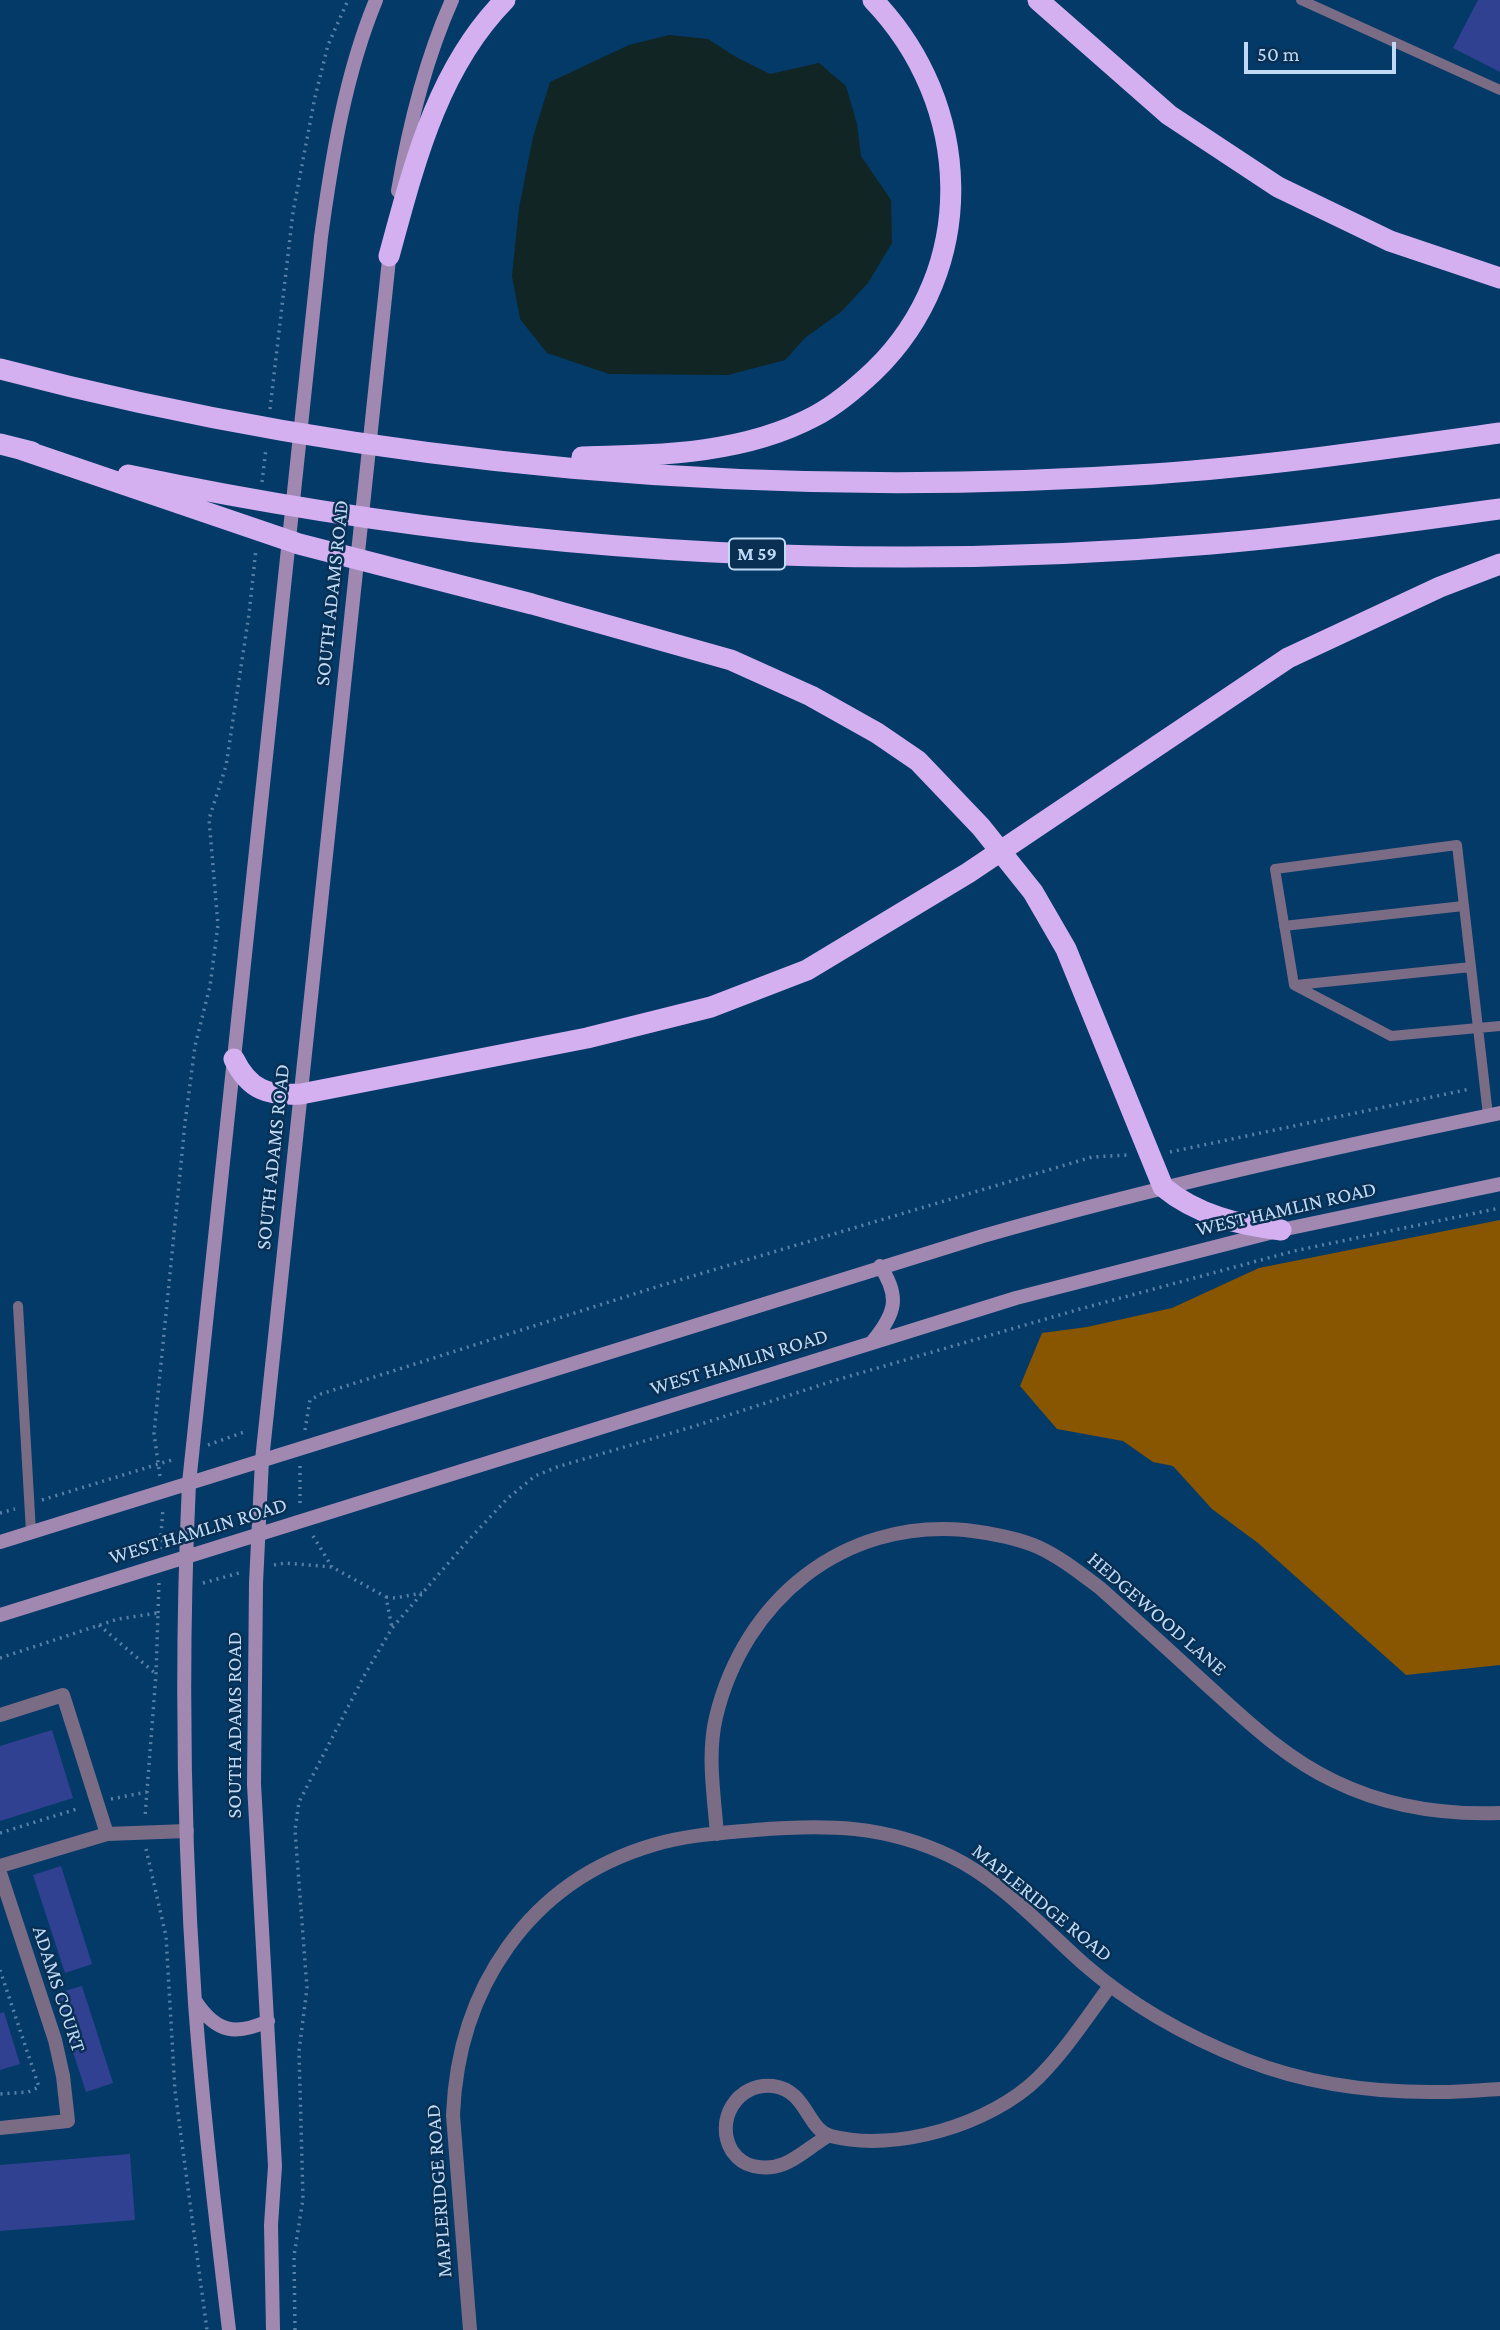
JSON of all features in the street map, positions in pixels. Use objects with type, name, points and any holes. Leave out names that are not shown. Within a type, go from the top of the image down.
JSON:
[{"type":"highway","points":[[389,256],[410,178],[441,94],[476,34],[505,0]]},
{"type":"highway","points":[[1038,0],[1168,115],[1278,187],[1390,241],[1500,278]]},
{"type":"highway","points":[[492,460],[673,453],[741,443],[794,426],[817,415],[863,381],[896,347],[924,304],[941,261],[951,211],[951,184],[945,132],[929,80],[915,54],[878,4]]},
{"type":"highway","points":[[0,369],[145,403],[380,446],[492,460],[666,475],[813,482],[1025,481],[1204,470],[1500,433]]},
{"type":"highway","points":[[10,446],[299,544],[533,604],[731,660],[811,696],[877,733],[918,761],[981,827],[1032,892],[1066,950],[1163,1187],[1178,1199],[1218,1217],[1256,1227],[1281,1230]]},
{"type":"highway","name":"M 59","points":[[10,446],[174,484],[376,520],[523,538],[731,553],[946,557],[1102,552],[1285,537],[1500,509]]},
{"type":"highway","points":[[234,1059],[241,1074],[268,1093],[301,1094],[599,1035],[711,1007],[807,970],[968,873],[1288,658],[1440,587],[1500,564]]},
{"type":"main road","points":[[229,2330],[206,2130],[195,2001],[187,1831],[184,1755],[186,1557],[190,1483],[321,237],[334,152],[352,74],[376,0]]},
{"type":"main road","name":"SOUTH ADAMS ROAD","points":[[273,2330],[271,2225],[275,2166],[254,1784],[258,1534],[262,1460],[389,256],[410,128],[430,57],[452,0]]},
{"type":"main road","points":[[0,1542],[880,1266],[1091,1205],[1331,1148],[1494,1114]]},
{"type":"main road","name":"WEST HAMLIN ROAD","points":[[0,1615],[1016,1298],[1281,1230],[1500,1184]]},
{"type":"main road","points":[[872,1342],[886,1325],[894,1301],[888,1278],[880,1266]]},
{"type":"main road","points":[[195,2001],[205,2016],[215,2025],[226,2029],[248,2029],[268,2021]]},
{"type":"street","name":"HEDGEWOOD LANE","points":[[717,1834],[712,1754],[715,1720],[739,1652],[760,1621],[788,1589],[831,1558],[898,1534],[946,1528],[1009,1537],[1038,1547],[1072,1567],[1100,1588],[1273,1745],[1335,1782],[1388,1801],[1421,1808],[1450,1812],[1500,1813]]},
{"type":"street","points":[[0,1715],[63,1695],[107,1834]]},
{"type":"street","name":"MAPLERIDGE ROAD","points":[[470,2330],[455,2157],[454,2094],[460,2050],[468,2020],[485,1981],[513,1939],[528,1922],[580,1879],[606,1864],[654,1844],[717,1834],[804,1826],[830,1826],[888,1833],[953,1857],[982,1875],[1110,1986],[1166,2023],[1248,2061],[1287,2073],[1373,2090],[1500,2090]]},
{"type":"street","points":[[0,1866],[107,1834],[187,1831]]},
{"type":"street","name":"ADAMS COURT","points":[[0,1873],[55,2040],[63,2076],[68,2121],[0,2128]]},
{"type":"street","points":[[828,2136],[814,2123],[797,2097],[774,2086],[761,2086],[747,2091],[737,2099],[726,2116],[728,2144],[736,2157],[747,2164],[764,2169],[790,2163],[828,2136],[878,2141],[902,2139],[954,2127],[1011,2099],[1037,2078],[1064,2048],[1110,1986]]},
{"type":"lane","points":[[1301,0],[1500,90]]},
{"type":"lane","points":[[1294,985],[1275,869],[1457,845],[1484,1086],[1494,1114]]},
{"type":"lane","points":[[1284,926],[1464,906]]},
{"type":"lane","points":[[1294,985],[1471,967]]},
{"type":"lane","points":[[1294,985],[1391,1036],[1500,1026]]},
{"type":"lane","points":[[18,1306],[31,1532]]},
{"type":"path","points":[[269,415],[293,212],[328,45],[348,0]]},
{"type":"path","points":[[261,494],[267,441]]},
{"type":"path","points":[[0,1513],[158,1466],[154,1434],[185,1123],[195,1046],[210,986],[218,925],[209,819],[226,766],[256,548]]},
{"type":"path","points":[[310,1401],[321,1394],[643,1291],[1092,1157],[1178,1151],[1484,1086]]},
{"type":"path","points":[[295,2330],[294,2256],[303,2199],[299,2051],[307,1988],[295,1830],[299,1802],[392,1628],[507,1499],[535,1476],[557,1467],[833,1381],[1080,1309],[1294,1251],[1500,1208]]},
{"type":"path","points":[[206,1446],[252,1429]]},
{"type":"path","points":[[300,1462],[300,1507]]},
{"type":"path","points":[[160,1551],[164,1504]]},
{"type":"path","points":[[311,1534],[332,1567]]},
{"type":"path","points":[[285,1563],[332,1567],[386,1597],[422,1593]]},
{"type":"path","points":[[199,1584],[244,1571]]},
{"type":"path","points":[[386,1597],[392,1628]]},
{"type":"path","points":[[0,1658],[118,1619],[158,1613],[147,1792],[147,1857],[166,1937],[175,2091],[207,2330]]},
{"type":"path","points":[[99,1625],[156,1674]]},
{"type":"path","points":[[0,1833],[97,1802],[147,1792]]},
{"type":"path","points":[[0,1970],[39,2087],[28,2092],[0,2094]]},
{"type":"shaded area","points":[[669,35],[708,39],[770,74],[819,63],[846,86],[857,124],[861,156],[891,200],[892,243],[868,283],[841,312],[806,337],[785,360],[728,375],[609,374],[547,353],[520,319],[512,276],[519,208],[533,137],[550,82],[629,45]]},
{"type":"shaded area","points":[[1500,1220],[1500,1665],[1406,1675],[1258,1543],[1212,1509],[1173,1466],[1153,1462],[1123,1441],[1057,1429],[1020,1386],[1042,1333],[1087,1327],[1172,1308],[1259,1268]]},
{"type":"building","points":[[1478,0],[1500,0],[1500,72],[1453,48]]},
{"type":"building","points":[[52,1730],[73,1798],[0,1821],[0,1746]]},
{"type":"building","points":[[61,1866],[92,1964],[65,1973],[33,1875]]},
{"type":"building","points":[[82,1986],[113,2083],[86,2092],[54,1994]]},
{"type":"building","points":[[4,2012],[20,2064],[0,2070],[0,2013]]},
{"type":"building","points":[[130,2154],[135,2220],[0,2231],[0,2165]]}]
